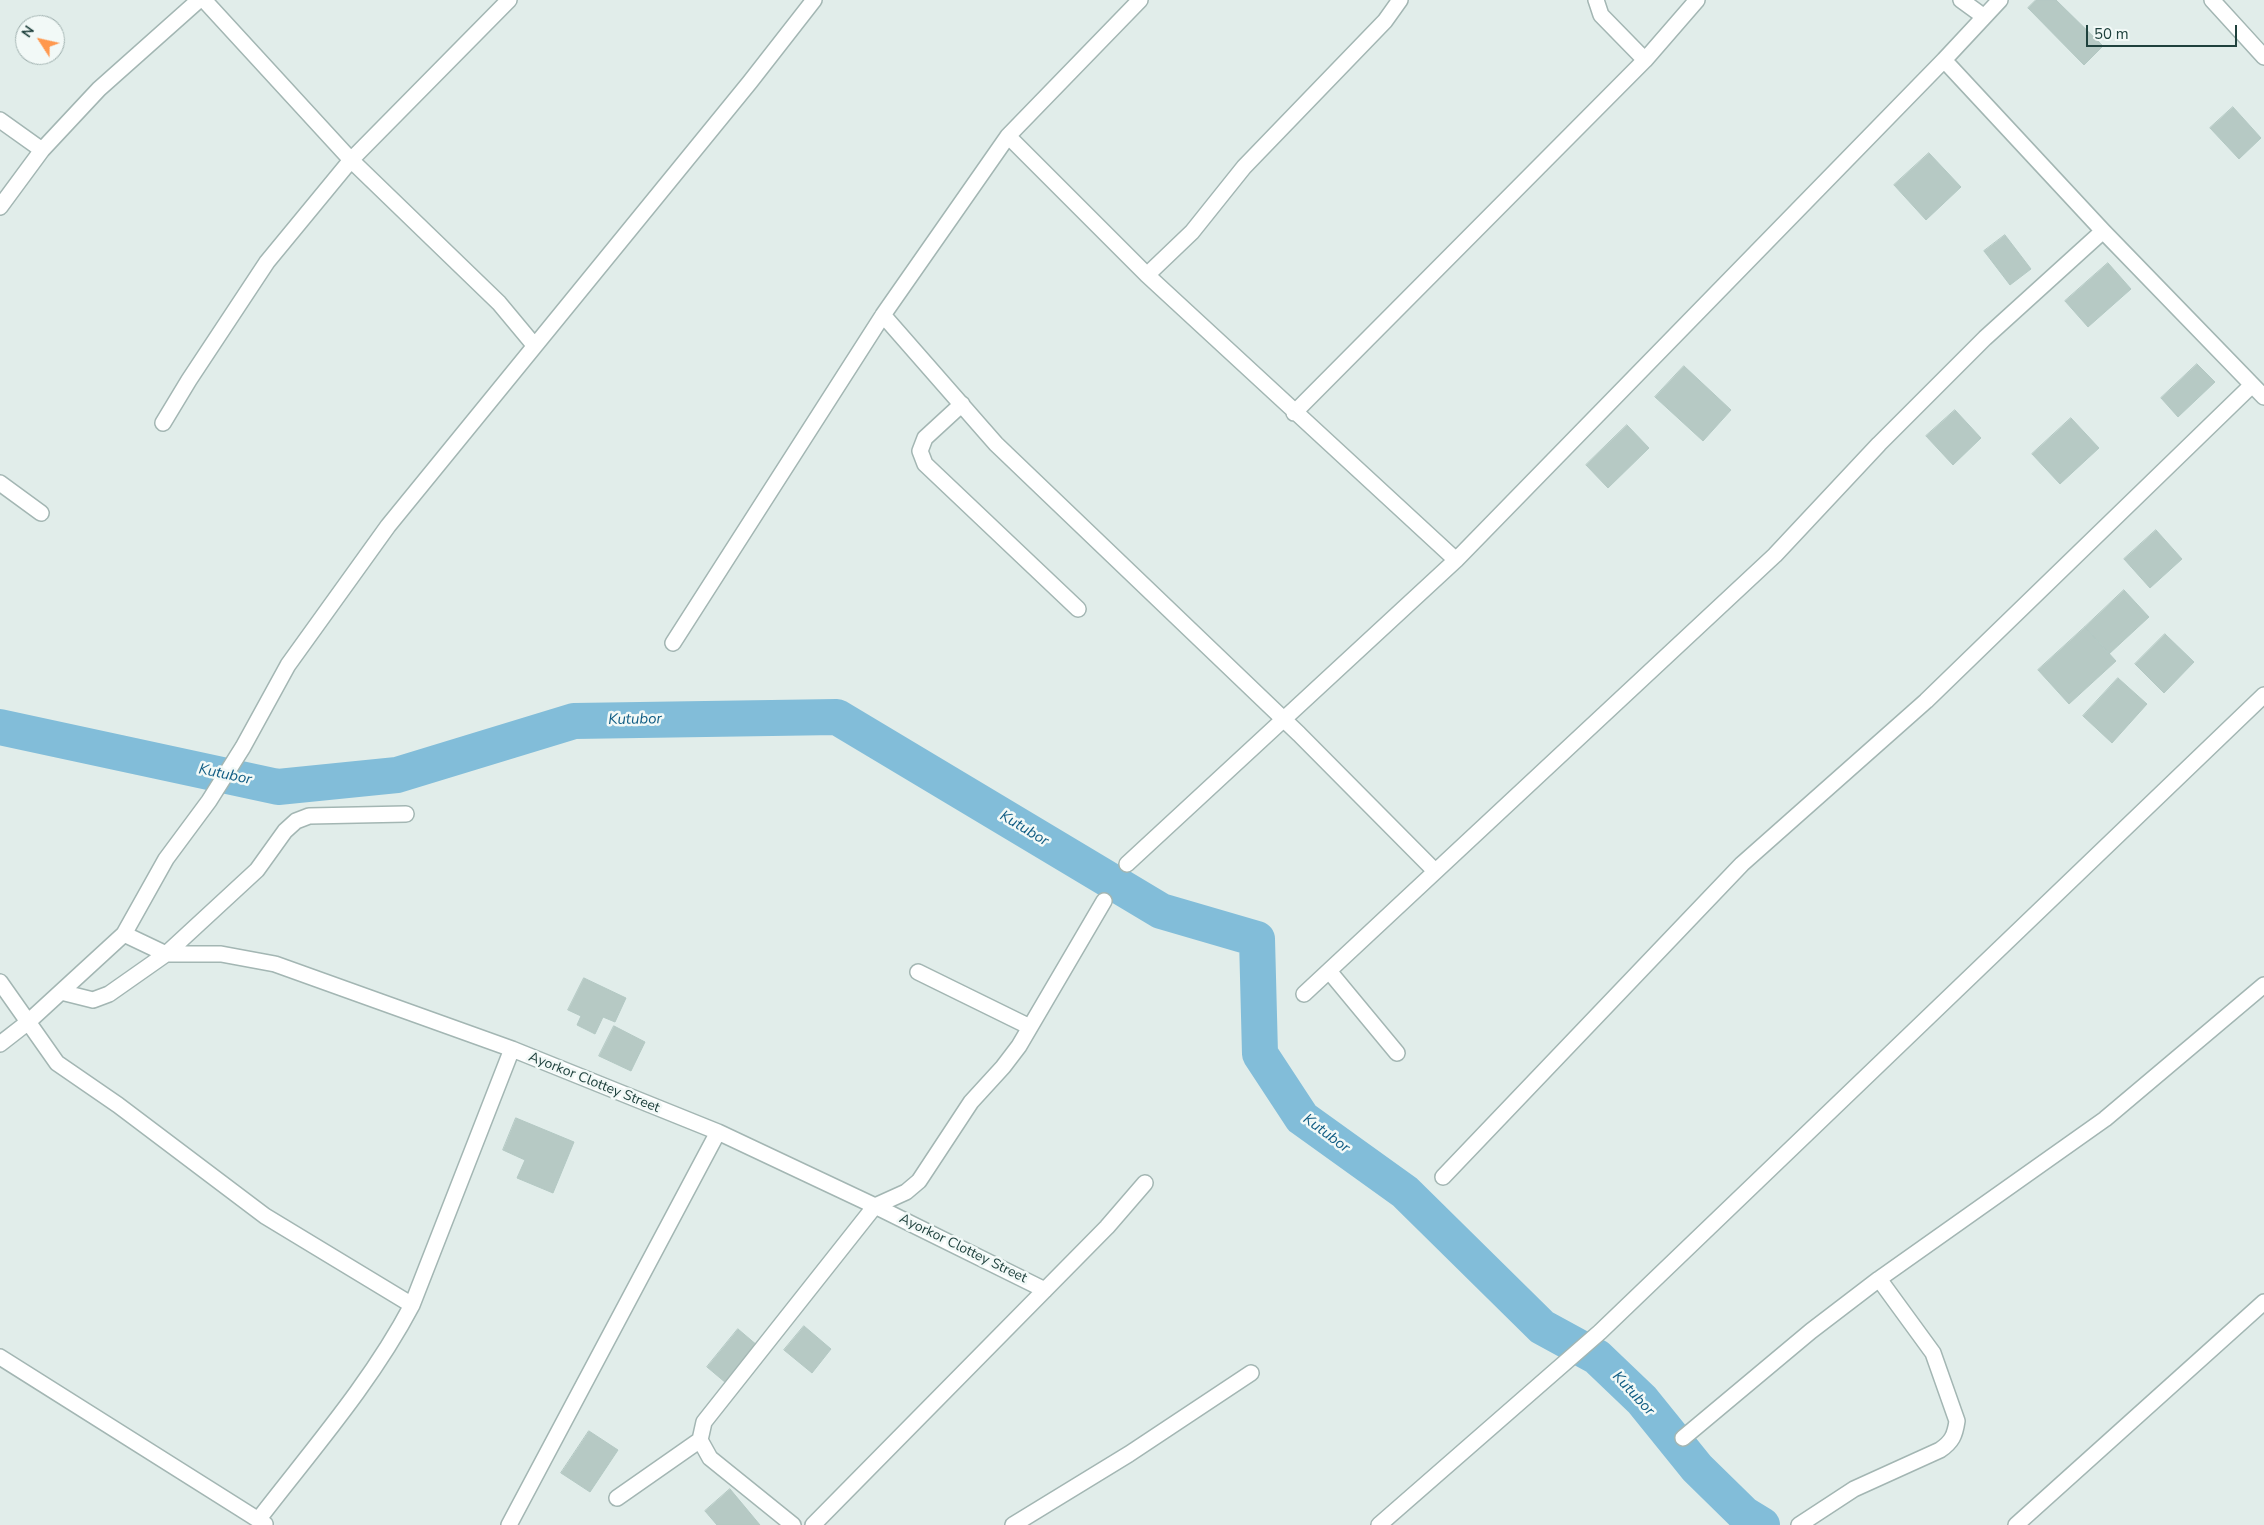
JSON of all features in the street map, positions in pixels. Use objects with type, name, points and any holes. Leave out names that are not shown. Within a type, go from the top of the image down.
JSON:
[{"type":"street","points":[[0,207],[42,150],[99,89],[199,0]]},
{"type":"street","points":[[204,0],[351,160],[499,303],[534,345]]},
{"type":"street","points":[[163,424],[193,373],[267,262],[351,160],[509,0]]},
{"type":"street","points":[[0,1044],[27,1023],[124,934],[166,859],[209,802],[243,747],[288,665],[394,518],[743,90],[814,0]]},
{"type":"street","points":[[673,643],[883,315],[1008,136],[1140,0]]},
{"type":"street","points":[[1146,275],[1192,232],[1244,167],[1384,22],[1400,0]]},
{"type":"street","points":[[1596,0],[1601,15],[1646,60]]},
{"type":"street","points":[[1294,413],[1646,60],[1696,0]]},
{"type":"street","points":[[1961,0],[1983,16]]},
{"type":"street","points":[[1127,864],[1456,560],[1944,60],[1983,16],[2000,0]]},
{"type":"street","points":[[2212,0],[2264,57]]},
{"type":"street","points":[[1944,60],[2104,231],[2264,397]]},
{"type":"street","points":[[0,120],[42,150]]},
{"type":"street","points":[[1008,136],[1146,275],[1456,560]]},
{"type":"street","points":[[1304,994],[1775,555],[1879,444],[1978,345],[2104,231]]},
{"type":"street","points":[[883,315],[996,444],[1299,734],[1435,871]]},
{"type":"street","points":[[1443,1177],[1742,864],[1926,701],[2252,385]]},
{"type":"street","points":[[962,404],[925,438],[920,451],[926,464],[1078,609]]},
{"type":"street","points":[[0,483],[42,513]]},
{"type":"street","points":[[1380,1525],[1600,1332],[2264,695]]},
{"type":"street","points":[[61,992],[93,1000],[109,994],[166,954],[257,870],[285,831],[296,821],[309,816],[406,814]]},
{"type":"street","points":[[793,1525],[710,1458],[700,1440],[704,1422],[876,1206],[906,1192],[918,1181],[971,1102],[1003,1067],[1030,1027],[1104,901]]},
{"type":"street","name":"Ayorkor Clottey Street","points":[[124,934],[166,954],[221,954],[275,964],[512,1050],[718,1132],[876,1206],[1045,1290]]},
{"type":"street","points":[[1328,971],[1396,1053]]},
{"type":"street","points":[[918,972],[1030,1027]]},
{"type":"street","points":[[0,982],[56,1064],[118,1105],[265,1216],[412,1306]]},
{"type":"street","points":[[1683,1438],[1796,1342],[1880,1279],[2105,1119],[2264,985]]},
{"type":"street","points":[[0,1357],[262,1523],[378,1362],[412,1306],[512,1050]]},
{"type":"street","points":[[509,1525],[718,1132]]},
{"type":"street","points":[[813,1525],[1107,1227],[1145,1183]]},
{"type":"street","points":[[1799,1525],[1854,1489],[1940,1450],[1950,1444],[1955,1433],[1957,1422],[1933,1353],[1880,1279]]},
{"type":"street","points":[[2016,1525],[2264,1302]]},
{"type":"street","points":[[1013,1525],[1129,1454],[1251,1373]]},
{"type":"street","points":[[617,1498],[700,1440]]},
{"type":"building","points":[[2036,0],[2056,0],[2103,46],[2084,65],[2028,8]]},
{"type":"building","points":[[2233,107],[2261,138],[2239,159],[2210,128]]},
{"type":"building","points":[[1929,153],[1961,187],[1926,220],[1894,185]]},
{"type":"building","points":[[2005,235],[2031,269],[2010,285],[1984,251]]},
{"type":"building","points":[[2108,263],[2131,289],[2088,327],[2065,301]]},
{"type":"building","points":[[2197,364],[2215,382],[2178,417],[2161,398]]},
{"type":"building","points":[[1684,366],[1731,410],[1703,441],[1655,397]]},
{"type":"building","points":[[1955,410],[1981,438],[1953,465],[1926,436]]},
{"type":"building","points":[[2071,418],[2099,448],[2060,484],[2032,454]]},
{"type":"building","points":[[1627,425],[1649,448],[1608,488],[1586,465]]},
{"type":"building","points":[[2156,530],[2182,559],[2150,588],[2124,559]]},
{"type":"building","points":[[2124,590],[2149,617],[2109,654],[2085,627]]},
{"type":"building","points":[[2085,627],[2116,661],[2069,704],[2038,670]]},
{"type":"building","points":[[2165,634],[2194,662],[2164,693],[2135,664]]},
{"type":"building","points":[[2118,678],[2147,704],[2112,743],[2083,716]]},
{"type":"building","points":[[584,978],[626,998],[615,1022],[603,1017],[595,1034],[577,1025],[581,1016],[568,1010]]},
{"type":"building","points":[[614,1026],[645,1042],[631,1071],[599,1056]]},
{"type":"building","points":[[516,1118],[574,1142],[553,1193],[517,1178],[525,1160],[503,1150]]},
{"type":"building","points":[[804,1326],[831,1349],[812,1373],[784,1350]]},
{"type":"building","points":[[738,1329],[758,1346],[726,1383],[707,1367]]},
{"type":"building","points":[[589,1431],[618,1450],[590,1492],[561,1473]]},
{"type":"building","points":[[730,1489],[760,1525],[717,1525],[705,1511]]},
{"type":"waterway","name":"Kutubor","points":[[0,727],[278,787],[397,775],[574,721],[837,717],[1161,911],[1257,939],[1260,1054],[1302,1118],[1405,1192],[1542,1327],[1597,1357],[1642,1400],[1697,1468],[1744,1514],[1762,1525]]}]
